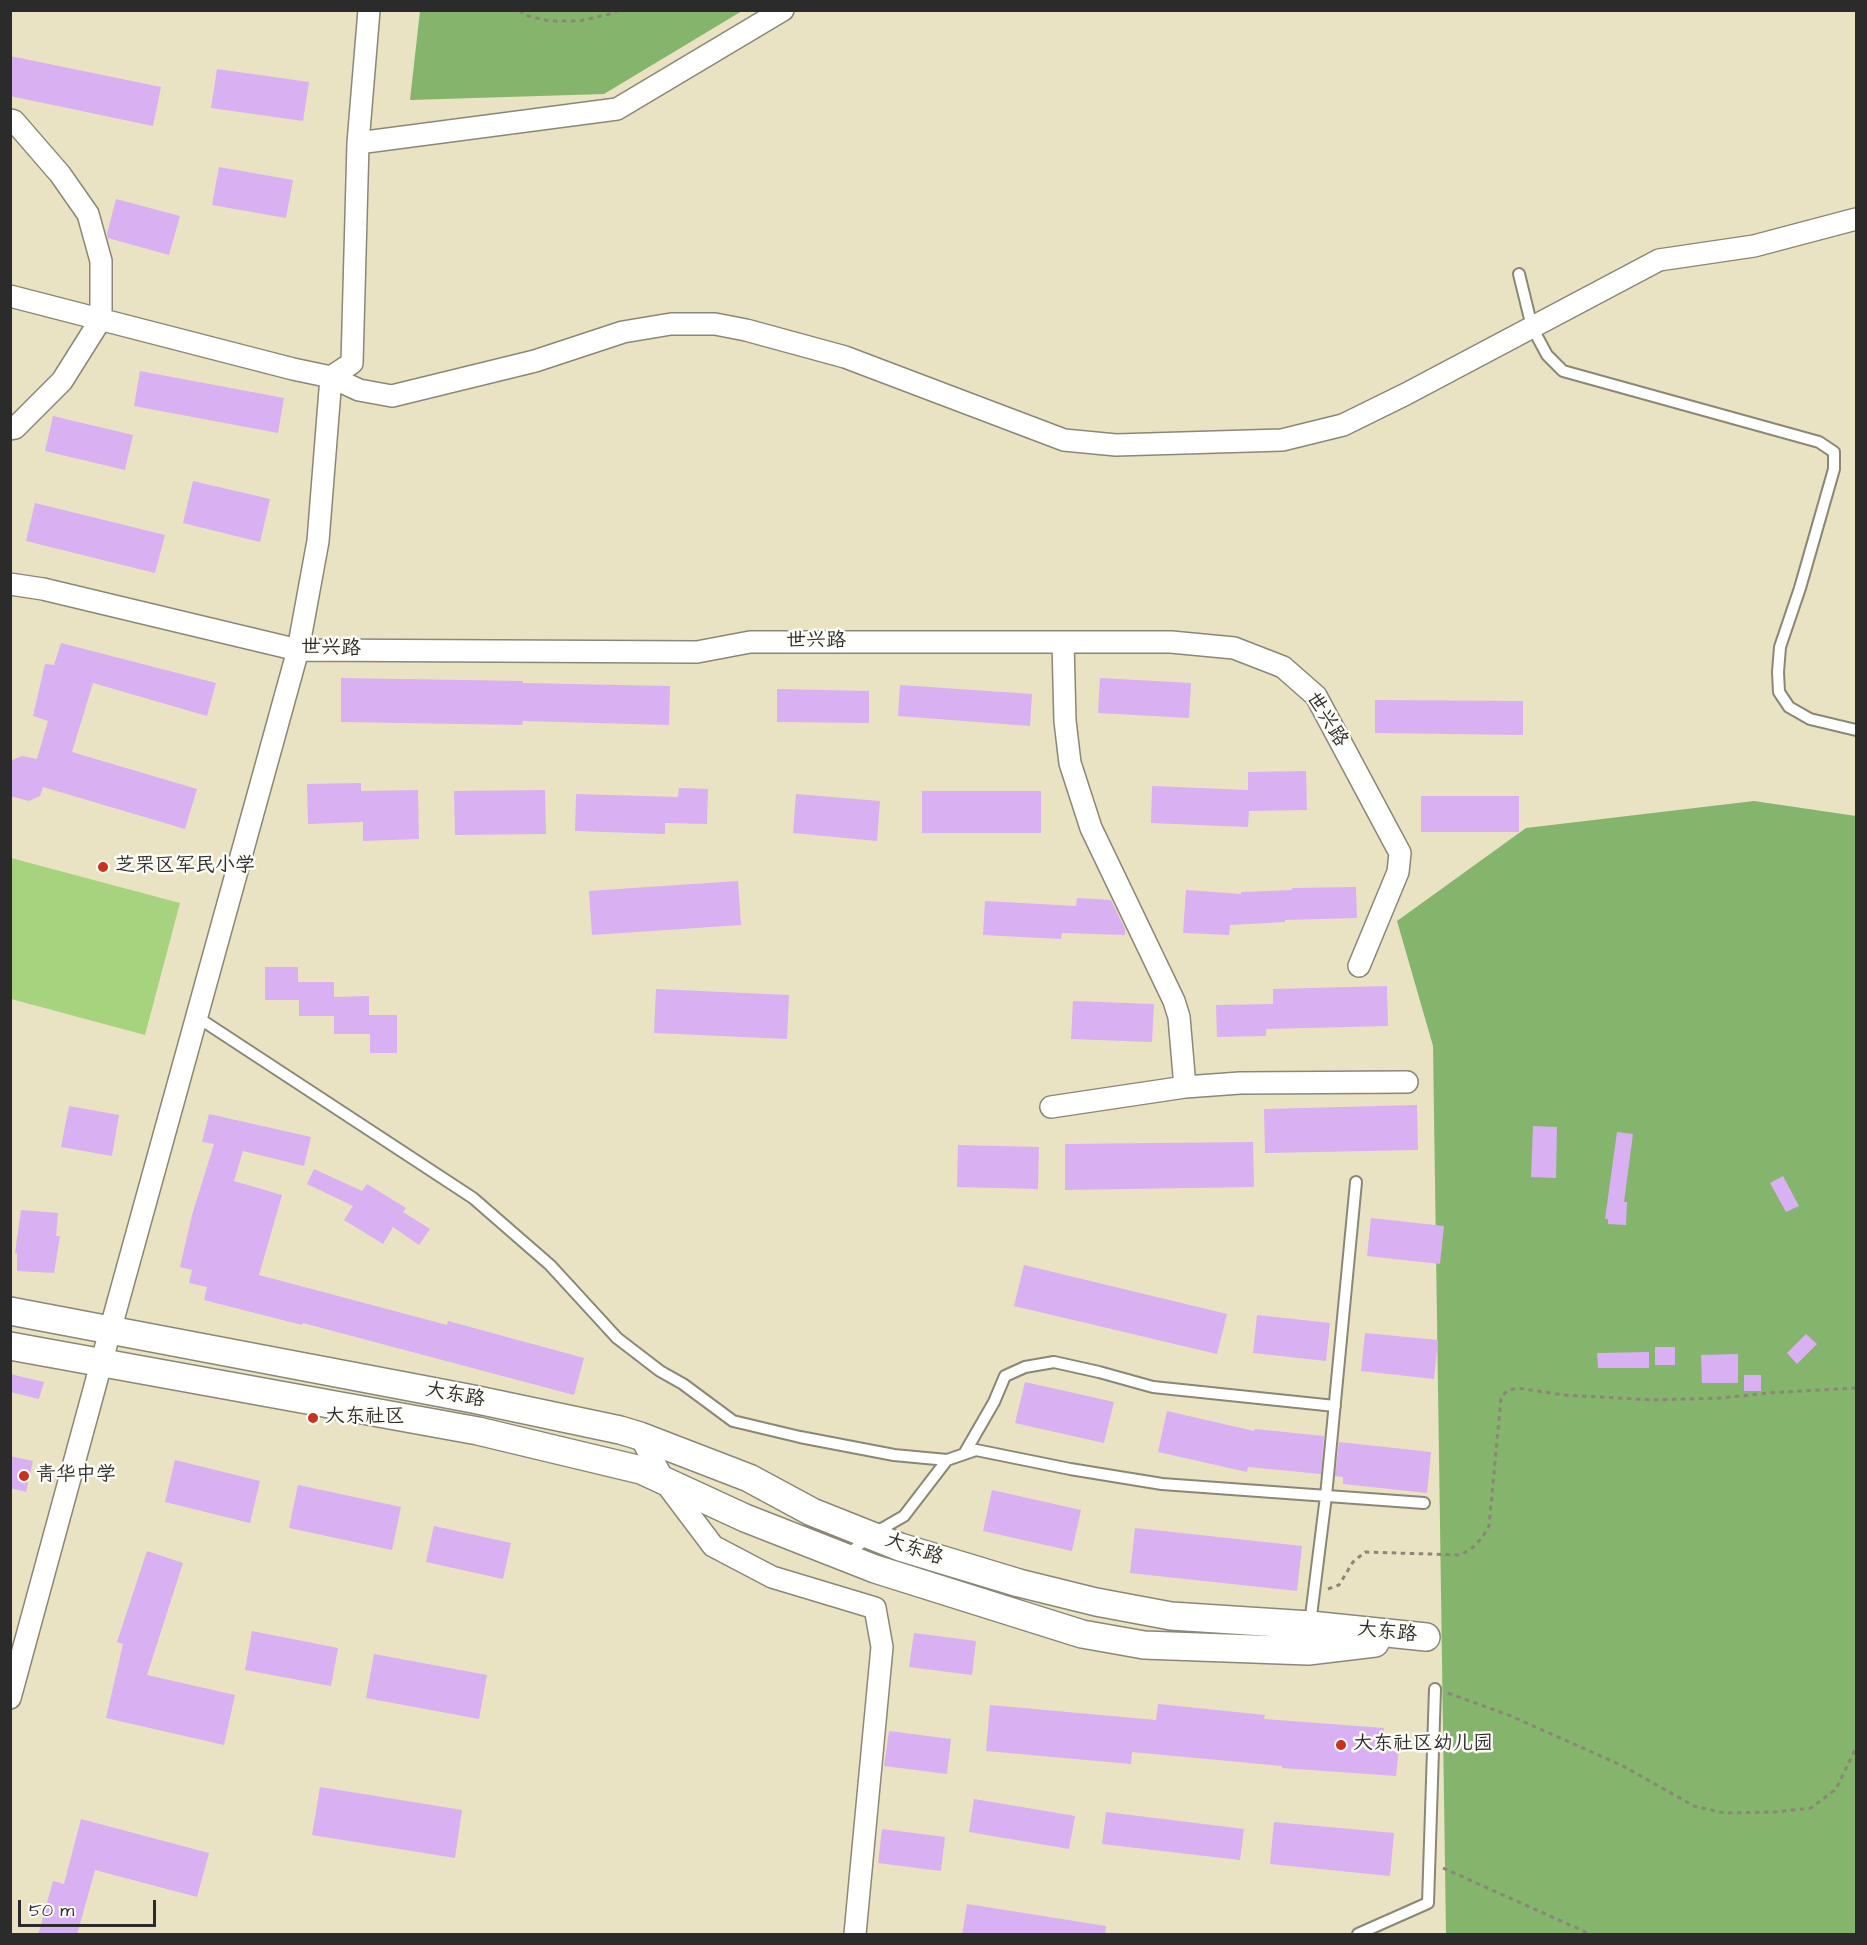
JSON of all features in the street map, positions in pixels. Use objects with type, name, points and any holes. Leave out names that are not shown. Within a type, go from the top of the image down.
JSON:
[{"type":"street","points":[[331,377],[352,363],[358,143],[369,10]]},
{"type":"street","points":[[358,143],[617,109],[783,10]]},
{"type":"street","points":[[10,120],[14,121],[60,174],[88,214],[101,261],[101,319],[62,381],[15,428],[10,429]]},
{"type":"street","points":[[10,296],[331,377],[359,390],[392,396],[535,361],[623,332],[671,324],[715,324],[746,330],[845,357],[1064,440],[1116,445],[1282,440],[1343,425],[1659,260],[1754,246],[1857,219]]},
{"type":"street","points":[[10,1698],[298,650],[318,541],[331,377]]},
{"type":"street","name":"世兴路","points":[[10,584],[43,589],[298,650],[697,652],[750,642],[1171,642],[1234,648],[1283,667],[1316,696],[1400,854],[1398,872],[1359,966]]},
{"type":"street","points":[[1063,642],[1065,721],[1070,763],[1091,828],[1174,1001],[1179,1017],[1185,1087]]},
{"type":"street","points":[[1052,1107],[1185,1087],[1239,1083],[1407,1082]]},
{"type":"street","name":"大东路","points":[[10,1311],[473,1399],[620,1430],[749,1478],[812,1512],[900,1547],[1019,1583],[1171,1617],[1309,1638]]},
{"type":"street","name":"大东路","points":[[10,1346],[368,1409],[478,1431],[641,1470],[746,1518],[845,1557],[942,1591],[1082,1634],[1144,1645],[1309,1638]]},
{"type":"street","points":[[640,1436],[664,1481],[713,1546],[772,1577],[875,1608],[882,1647],[855,1935]]},
{"type":"lane","points":[[1519,274],[1532,327],[1547,355],[1563,371],[1819,442],[1834,452],[1834,469],[1800,588],[1780,647],[1779,692],[1789,707],[1810,719],[1857,730]]},
{"type":"lane","points":[[197,1017],[473,1198],[550,1265],[617,1338],[660,1371],[683,1384],[733,1421],[800,1437],[894,1455],[947,1460],[976,1450],[1162,1484],[1424,1503]]},
{"type":"lane","points":[[1309,1638],[1326,1496],[1356,1182]]},
{"type":"lane","points":[[964,1454],[994,1402],[1005,1376],[1025,1367],[1054,1362],[1153,1388],[1335,1406]]},
{"type":"lane","points":[[845,1557],[872,1535],[904,1516],[947,1460]]},
{"type":"lane","points":[[1358,1935],[1428,1904],[1435,1689]]},
{"type":"path","points":[[520,10],[524,15],[549,21],[580,21],[614,14],[618,10]]},
{"type":"path","points":[[1314,1596],[1339,1585],[1353,1562],[1365,1552],[1460,1555],[1471,1549],[1482,1538],[1489,1526],[1501,1398],[1507,1391],[1517,1388],[1564,1395],[1652,1400],[1722,1398],[1857,1388]]},
{"type":"path","points":[[1435,1689],[1511,1716],[1623,1766],[1694,1806],[1724,1813],[1774,1812],[1811,1808],[1836,1789],[1857,1748]]},
{"type":"path","points":[[1431,1862],[1590,1935]]},
{"type":"green space","points":[[420,10],[742,11],[604,94],[410,100]]},
{"type":"green space","points":[[1754,801],[1856,816],[1856,1934],[1446,1934],[1433,1046],[1397,921],[1526,828]]},
{"type":"green space","points":[[11,858],[180,903],[145,1035],[11,999]]},
{"type":"building","points":[[10,56],[161,87],[153,126],[10,96]]},
{"type":"building","points":[[217,69],[309,82],[303,121],[211,108]]},
{"type":"building","points":[[219,167],[293,180],[286,218],[212,205]]},
{"type":"building","points":[[116,199],[180,216],[169,255],[108,238]]},
{"type":"building","points":[[140,371],[284,398],[278,433],[134,406]]},
{"type":"building","points":[[53,416],[133,435],[125,470],[45,451]]},
{"type":"building","points":[[193,481],[270,499],[260,542],[183,523]]},
{"type":"building","points":[[35,503],[165,535],[155,573],[26,541]]},
{"type":"building","points":[[61,643],[216,683],[207,716],[93,683],[72,752],[197,789],[185,829],[43,787],[40,796],[29,801],[10,796],[10,761],[22,756],[37,759],[48,721],[33,716],[45,664],[54,665]]},
{"type":"building","points":[[341,678],[670,686],[669,725],[523,721],[522,725],[341,722]]},
{"type":"building","points":[[1100,678],[1191,683],[1189,718],[1098,713]]},
{"type":"building","points":[[900,685],[1032,694],[1030,726],[898,716]]},
{"type":"building","points":[[777,689],[869,691],[869,723],[777,722]]},
{"type":"building","points":[[1375,700],[1523,701],[1523,735],[1375,733]]},
{"type":"building","points":[[1306,771],[1307,810],[1249,811],[1248,827],[1151,823],[1152,786],[1248,790],[1248,772]]},
{"type":"building","points":[[361,783],[361,791],[418,790],[419,839],[363,841],[363,822],[308,824],[307,784]]},
{"type":"building","points":[[679,788],[708,789],[707,824],[665,823],[665,834],[575,831],[576,794],[678,797]]},
{"type":"building","points":[[545,790],[546,834],[455,835],[454,791]]},
{"type":"building","points":[[922,791],[1041,791],[1041,833],[922,833]]},
{"type":"building","points":[[796,794],[880,801],[877,841],[793,833]]},
{"type":"building","points":[[1421,796],[1519,796],[1519,832],[1421,832]]},
{"type":"building","points":[[738,881],[741,925],[592,935],[589,891]]},
{"type":"building","points":[[1356,887],[1357,918],[1285,920],[1285,922],[1230,925],[1229,935],[1183,933],[1186,890],[1241,894],[1241,892],[1292,890],[1292,888]]},
{"type":"building","points":[[1077,898],[1111,900],[1125,929],[1125,935],[1062,933],[1061,939],[983,935],[985,901],[1076,906]]},
{"type":"building","points":[[265,967],[298,967],[298,982],[334,982],[334,997],[369,996],[369,1015],[397,1015],[397,1053],[370,1053],[370,1034],[334,1034],[334,1016],[299,1016],[299,1000],[265,1000]]},
{"type":"building","points":[[1387,986],[1388,1026],[1266,1029],[1266,1036],[1217,1037],[1216,1005],[1273,1004],[1273,989]]},
{"type":"building","points":[[656,989],[789,995],[787,1039],[654,1033]]},
{"type":"building","points":[[1073,1001],[1154,1004],[1152,1042],[1071,1039]]},
{"type":"building","points":[[1417,1105],[1418,1150],[1265,1153],[1264,1109]]},
{"type":"building","points":[[69,1106],[119,1115],[112,1156],[61,1147]]},
{"type":"building","points":[[209,1114],[311,1137],[304,1166],[243,1151],[234,1181],[282,1195],[259,1275],[447,1325],[448,1321],[584,1358],[574,1395],[303,1323],[302,1325],[204,1300],[207,1287],[189,1283],[192,1270],[180,1267],[192,1215],[214,1144],[202,1142]]},
{"type":"building","points":[[1533,1126],[1557,1127],[1556,1178],[1531,1177]]},
{"type":"building","points":[[1617,1132],[1633,1134],[1624,1202],[1627,1202],[1626,1225],[1608,1224],[1608,1219],[1605,1219]]},
{"type":"building","points":[[1253,1142],[1254,1187],[1065,1190],[1065,1144]]},
{"type":"building","points":[[958,1145],[1039,1147],[1038,1189],[957,1187]]},
{"type":"building","points":[[314,1169],[362,1191],[367,1184],[406,1208],[403,1212],[430,1229],[419,1245],[393,1227],[383,1244],[344,1220],[353,1206],[307,1184]]},
{"type":"building","points":[[1783,1176],[1799,1206],[1786,1212],[1770,1183]]},
{"type":"building","points":[[21,1210],[58,1213],[56,1236],[60,1236],[54,1273],[17,1271],[17,1253],[15,1253]]},
{"type":"building","points":[[1371,1218],[1444,1226],[1440,1264],[1367,1256]]},
{"type":"building","points":[[1024,1265],[1227,1314],[1217,1354],[1014,1306]]},
{"type":"building","points":[[1257,1315],[1330,1323],[1326,1361],[1253,1353]]},
{"type":"building","points":[[1365,1333],[1438,1340],[1434,1379],[1361,1371]]},
{"type":"building","points":[[1806,1334],[1817,1344],[1797,1364],[1787,1353]]},
{"type":"building","points":[[1655,1347],[1675,1347],[1675,1365],[1655,1365]]},
{"type":"building","points":[[1649,1352],[1649,1368],[1598,1368],[1597,1353]]},
{"type":"building","points":[[1738,1354],[1738,1383],[1702,1383],[1701,1355]]},
{"type":"building","points":[[10,1374],[44,1382],[39,1399],[10,1392]]},
{"type":"building","points":[[1744,1375],[1761,1375],[1761,1391],[1744,1391]]},
{"type":"building","points":[[1025,1382],[1114,1402],[1104,1443],[1015,1423]]},
{"type":"building","points":[[1167,1411],[1254,1431],[1255,1429],[1324,1436],[1321,1474],[1248,1467],[1247,1472],[1158,1452]]},
{"type":"building","points":[[1339,1442],[1431,1452],[1427,1493],[1343,1484],[1343,1477],[1335,1476]]},
{"type":"building","points":[[10,1456],[33,1461],[26,1492],[10,1488]]},
{"type":"building","points":[[175,1460],[260,1481],[250,1523],[165,1502]]},
{"type":"building","points":[[298,1485],[401,1507],[392,1550],[289,1528]]},
{"type":"building","points":[[992,1490],[1081,1510],[1072,1551],[983,1531]]},
{"type":"building","points":[[434,1526],[511,1543],[503,1579],[426,1562]]},
{"type":"building","points":[[1135,1528],[1302,1546],[1297,1591],[1130,1573]]},
{"type":"building","points":[[147,1551],[183,1563],[147,1675],[235,1695],[224,1745],[106,1718],[123,1644],[117,1642]]},
{"type":"building","points":[[252,1631],[338,1648],[331,1686],[245,1670]]},
{"type":"building","points":[[914,1633],[976,1641],[972,1675],[909,1667]]},
{"type":"building","points":[[374,1654],[487,1675],[479,1719],[366,1698]]},
{"type":"building","points":[[1158,1704],[1265,1715],[1264,1719],[1384,1728],[1383,1746],[1399,1747],[1396,1776],[1282,1768],[1282,1766],[1132,1752],[1131,1764],[986,1751],[990,1705],[1156,1720]]},
{"type":"building","points":[[889,1731],[951,1739],[947,1774],[884,1766]]},
{"type":"building","points":[[320,1787],[462,1810],[455,1858],[312,1835]]},
{"type":"building","points":[[974,1799],[1075,1816],[1069,1849],[969,1832]]},
{"type":"building","points":[[1106,1812],[1244,1829],[1240,1860],[1102,1844]]},
{"type":"building","points":[[81,1819],[209,1853],[197,1897],[95,1870],[77,1935],[38,1935],[53,1881],[64,1884]]},
{"type":"building","points":[[1274,1822],[1394,1833],[1390,1876],[1270,1864]]},
{"type":"building","points":[[882,1829],[945,1837],[941,1871],[878,1863]]},
{"type":"building","points":[[967,1904],[1106,1926],[1105,1935],[962,1935]]},
{"type":"place","name":"芝罘区军民小学","points":[[103,867]]},
{"type":"place","name":"大东社区","points":[[313,1418]]},
{"type":"place","name":"青华中学","points":[[24,1476]]},
{"type":"place","name":"大东社区幼儿园","points":[[1341,1745]]}]
